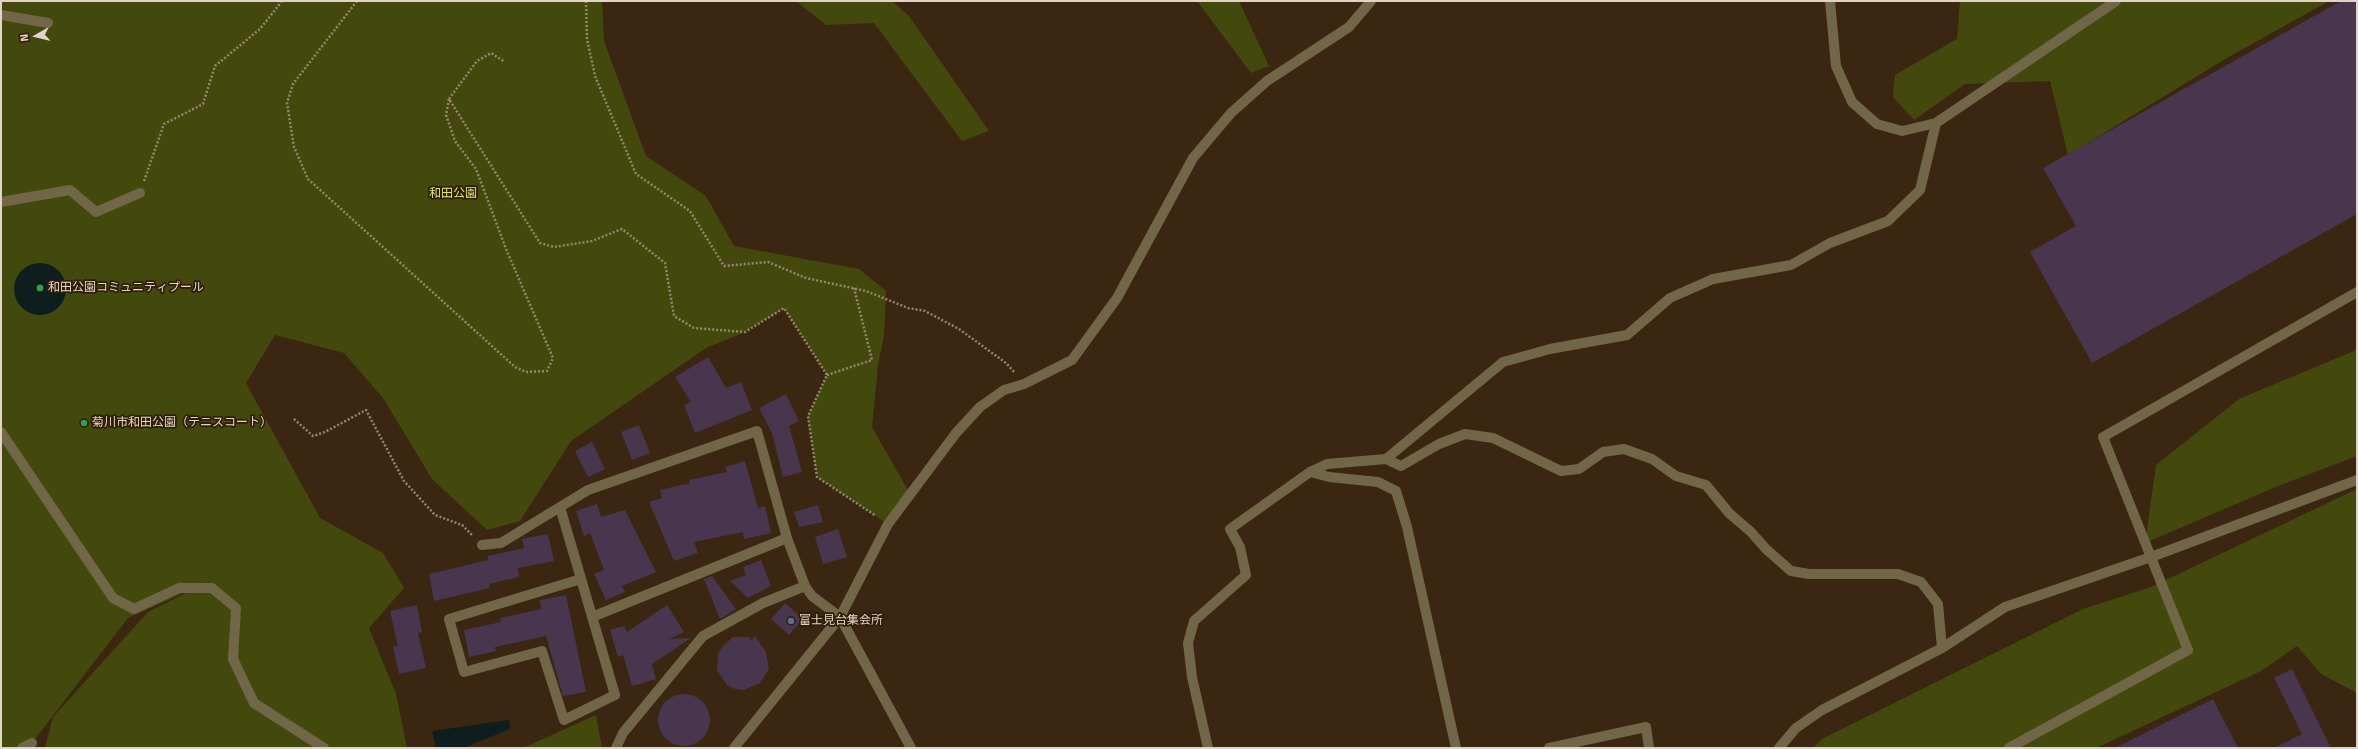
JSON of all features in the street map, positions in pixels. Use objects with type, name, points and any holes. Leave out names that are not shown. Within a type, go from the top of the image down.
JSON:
[{"type":"street","points":[[734,748],[840,617],[888,524],[956,433],[980,407],[1004,390],[1024,384],[1072,360],[1117,298],[1193,158],[1231,113],[1267,81],[1350,27],[1371,1]]},
{"type":"street","points":[[1830,1],[1836,66],[1852,102],[1878,124],[1902,130],[1936,123],[2116,1]]},
{"type":"street","points":[[1,15],[48,23]]},
{"type":"street","points":[[1386,459],[1503,362],[1550,349],[1627,335],[1670,298],[1713,279],[1791,265],[1830,243],[1888,221],[1920,190],[1936,123]]},
{"type":"street","points":[[1,202],[70,190],[96,212],[140,193]]},
{"type":"street","points":[[2008,748],[2188,650],[2104,437],[2357,292]]},
{"type":"street","points":[[482,545],[500,543],[588,490],[757,431],[787,538],[805,586],[812,596],[840,617],[911,748]]},
{"type":"street","points":[[1,432],[113,598],[134,609],[179,588],[212,588],[236,608],[233,659],[254,703],[324,748]]},
{"type":"street","points":[[1208,748],[1192,677],[1188,643],[1194,621],[1246,575],[1240,547],[1230,529],[1310,472],[1327,464],[1386,459],[1401,466],[1439,444],[1465,434],[1492,438],[1561,472],[1579,469],[1603,452],[1624,449],[1652,459],[1676,476],[1706,485],[1729,513],[1791,571],[1809,574],[1898,574],[1921,582],[1938,604],[1942,648]]},
{"type":"street","points":[[1310,472],[1329,477],[1378,482],[1396,491],[1407,526],[1456,748]]},
{"type":"street","points":[[1779,748],[1796,728],[1822,710],[1942,648],[2005,608],[2151,557],[2357,480]]},
{"type":"street","points":[[560,507],[615,695],[564,720],[542,651],[464,672],[449,619],[581,579]]},
{"type":"street","points":[[592,617],[787,538]]},
{"type":"street","points":[[616,748],[623,733],[703,636],[763,603],[805,586]]},
{"type":"street","points":[[1549,748],[1646,727],[1649,748]]},
{"type":"street","points":[[22,748],[32,743]]},
{"type":"path","points":[[140,193],[164,124],[203,104],[215,66],[260,29],[282,1]]},
{"type":"path","points":[[357,1],[293,84],[287,103],[294,147],[308,179],[515,367],[526,372],[547,371],[553,358],[506,249],[476,169],[455,141],[446,115],[449,99],[477,61],[491,53],[505,62]]},
{"type":"path","points":[[586,1],[587,39],[596,76],[636,174],[690,212],[724,266],[768,262],[806,278],[866,291],[908,308],[925,311],[959,329],[1006,363],[1024,384]]},
{"type":"path","points":[[449,99],[540,243],[554,247],[592,241],[622,229],[666,263],[674,316],[694,328],[745,332],[784,308],[827,375]]},
{"type":"path","points":[[854,288],[872,360],[827,375],[808,416],[817,477],[888,524]]},
{"type":"path","points":[[294,419],[313,436],[325,432],[366,410],[404,481],[435,515],[462,526],[482,545]]},
{"type":"green space","name":"和田公園","points":[[1,1],[602,1],[604,41],[646,156],[706,196],[734,246],[859,269],[886,291],[884,336],[878,365],[872,427],[910,494],[888,524],[817,477],[808,416],[827,375],[784,308],[745,332],[706,348],[571,441],[520,521],[487,530],[432,479],[383,398],[344,353],[275,335],[246,383],[320,518],[383,553],[404,588],[369,628],[396,694],[407,748],[45,748],[53,717],[148,612],[208,582],[128,618],[32,743],[22,748],[1,748]]},
{"type":"green space","points":[[796,1],[892,1],[909,16],[989,131],[962,141],[874,23],[826,25]]},
{"type":"green space","points":[[1197,1],[1239,1],[1269,66],[1251,73]]},
{"type":"green space","points":[[1960,1],[2329,1],[2225,59],[2068,155],[2050,81],[1965,84],[1914,120],[1893,97],[1895,75],[1957,39]]},
{"type":"green space","points":[[2357,348],[2357,456],[2278,486],[2145,543],[2156,465],[2239,399],[2354,351]]},
{"type":"green space","points":[[2357,489],[2357,693],[2321,674],[2297,646],[2261,671],[2096,748],[1813,748],[1822,739],[2083,609],[2151,587]]},
{"type":"green space","points":[[596,715],[602,748],[523,748]]},
{"type":"shaded area","name":"和田公園コミュニティプール","points":[[40,263],[50,265],[58,271],[64,279],[66,289],[64,299],[58,307],[50,313],[40,315],[30,313],[22,307],[16,299],[14,289],[16,279],[22,271],[30,265]]},
{"type":"shaded area","points":[[509,720],[510,729],[463,748],[436,748],[432,731]]},
{"type":"building","points":[[2341,1],[2357,1],[2357,214],[2092,363],[2030,252],[2076,226],[2043,168]]},
{"type":"building","points":[[708,357],[726,388],[741,382],[752,410],[695,433],[684,405],[691,402],[675,377]]},
{"type":"building","points":[[786,394],[799,421],[789,426],[802,472],[783,477],[772,433],[759,408]]},
{"type":"building","points":[[639,425],[650,453],[632,460],[621,432]]},
{"type":"building","points":[[592,442],[605,469],[588,477],[575,451]]},
{"type":"building","points":[[745,461],[758,508],[765,506],[771,533],[744,539],[743,532],[694,542],[698,553],[674,561],[649,502],[662,498],[660,490],[690,483],[689,480],[727,472],[725,467]]},
{"type":"building","points":[[597,504],[601,517],[625,510],[656,572],[622,586],[625,592],[606,600],[594,574],[604,570],[590,533],[584,536],[576,511]]},
{"type":"building","points":[[818,505],[823,522],[799,527],[794,512]]},
{"type":"building","points":[[838,529],[847,557],[823,564],[815,537]]},
{"type":"building","points":[[548,534],[554,561],[518,568],[519,577],[489,584],[490,588],[434,601],[429,574],[488,560],[488,556],[524,548],[522,539]]},
{"type":"building","points":[[761,560],[771,586],[748,598],[730,581],[746,575],[743,567]]},
{"type":"building","points":[[712,576],[736,609],[720,619],[704,579]]},
{"type":"building","points":[[566,595],[586,692],[563,696],[546,636],[495,647],[496,651],[469,657],[464,630],[501,622],[500,618],[541,609],[540,600]]},
{"type":"building","points":[[785,603],[803,619],[789,635],[771,619]]},
{"type":"building","points":[[417,605],[422,632],[418,633],[426,668],[399,674],[393,647],[398,646],[390,611]]},
{"type":"building","points":[[667,605],[684,632],[669,639],[691,638],[652,664],[656,679],[632,686],[623,655],[618,657],[610,630],[624,626],[627,632]]},
{"type":"building","points":[[755,636],[766,652],[769,669],[760,683],[744,690],[735,689],[727,685],[717,670],[718,653],[733,637],[749,637],[751,641]]},
{"type":"building","points":[[2292,669],[2331,748],[2274,748],[2302,734],[2274,678]]},
{"type":"building","points":[[679,694],[689,694],[703,701],[710,715],[710,725],[703,739],[689,746],[679,746],[669,742],[662,735],[658,725],[658,715],[662,705],[669,698]]},
{"type":"building","points":[[2213,699],[2238,748],[2115,748]]},
{"type":"place","name":"和田公園コミュニティプール","points":[[40,288]]},
{"type":"place","name":"菊川市和田公園（テニスコート）","points":[[84,423]]},
{"type":"place","name":"富士見台集会所","points":[[791,621]]}]
